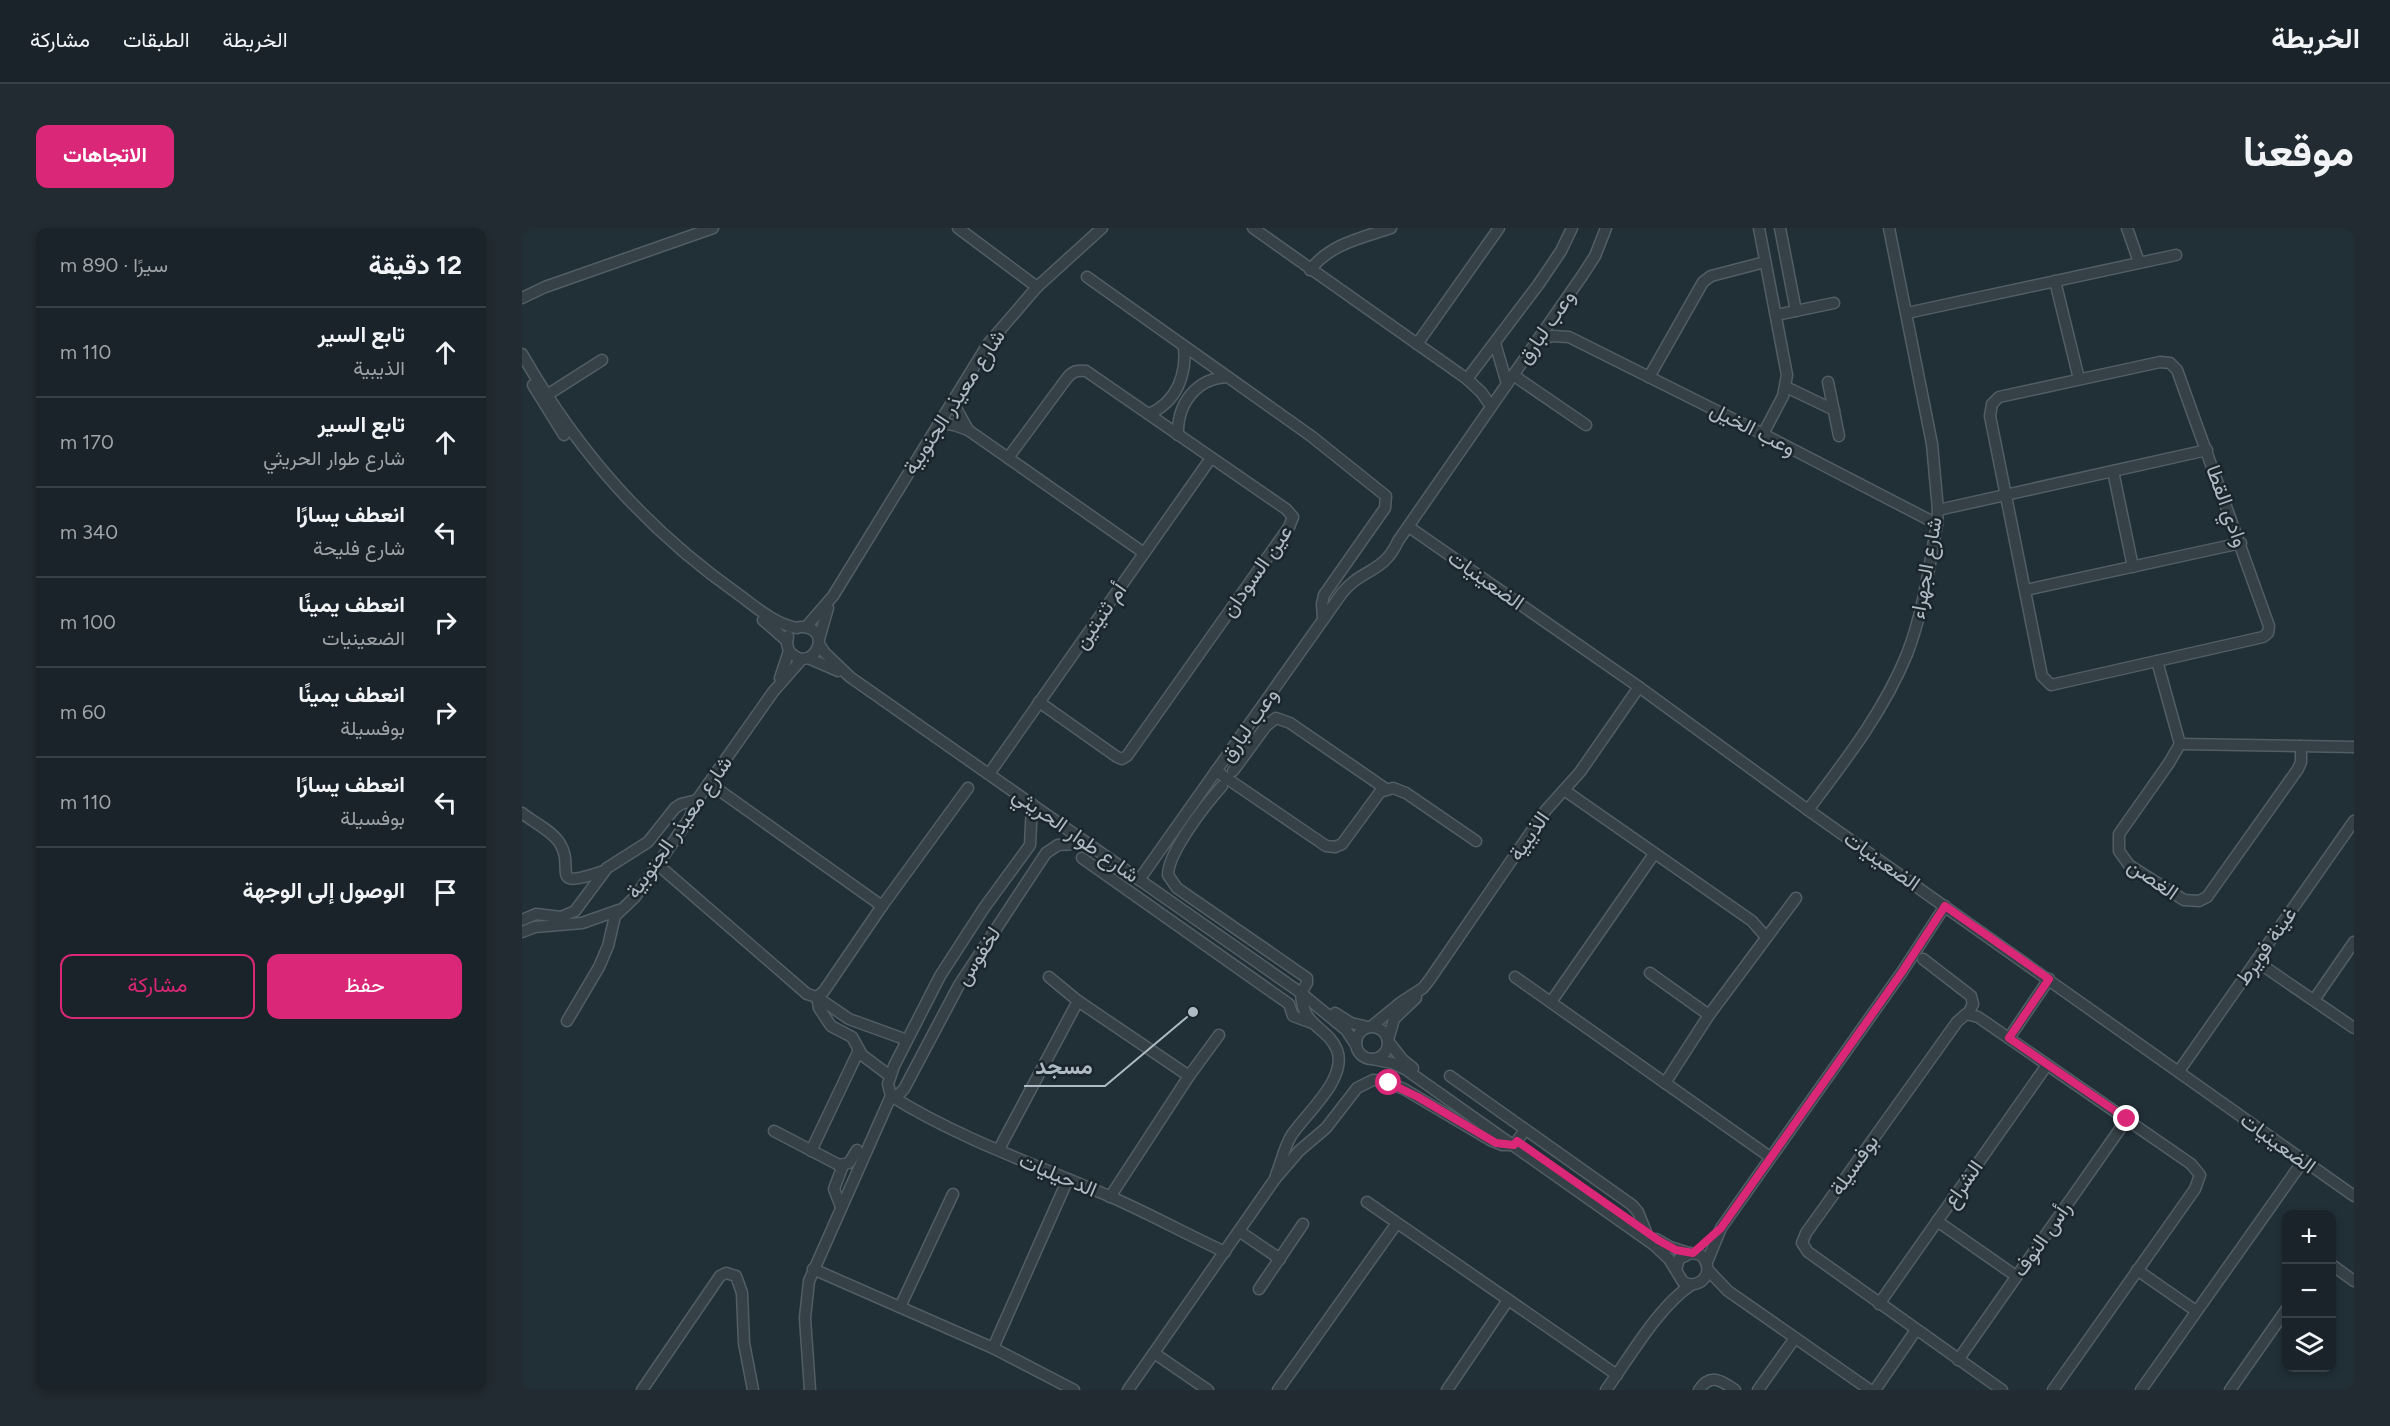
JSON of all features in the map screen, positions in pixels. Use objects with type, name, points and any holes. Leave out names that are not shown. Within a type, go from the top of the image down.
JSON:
[{"type":"street","points":[[522,298],[545,287],[712,228]]},
{"type":"street","points":[[958,228],[1037,287]]},
{"type":"street","name":"شارع معيذر الجنوبية","points":[[802,627],[833,596],[988,344],[1037,287],[1102,228]]},
{"type":"street","points":[[1253,228],[1467,379],[1481,392],[1491,406]]},
{"type":"street","points":[[1310,270],[1323,255],[1334,248],[1391,228]]},
{"type":"street","points":[[1417,344],[1498,228]]},
{"type":"street","points":[[1467,379],[1562,251],[1572,228]]},
{"type":"street","name":"وعب لبارق","points":[[1139,880],[1346,587],[1398,541],[1409,527],[1595,256],[1606,228]]},
{"type":"street","points":[[1763,434],[1786,387],[1787,375],[1759,230],[1778,228],[1796,311]]},
{"type":"street","name":"شارع الجهراء","points":[[1808,810],[1874,717],[1892,687],[1907,654],[1921,609],[1937,524],[1938,510],[1932,444],[1889,228]]},
{"type":"street","points":[[2127,228],[2139,262]]},
{"type":"street","points":[[1907,313],[2176,255]]},
{"type":"street","points":[[1649,377],[1703,282],[1711,276],[1765,262]]},
{"type":"street","points":[[1087,277],[1311,436],[1386,496],[1385,508],[1324,595],[1323,619]]},
{"type":"street","points":[[2055,281],[2079,379]]},
{"type":"street","points":[[522,288],[545,287]]},
{"type":"street","points":[[1776,315],[1834,303]]},
{"type":"street","points":[[1556,314],[1559,324],[1569,337]]},
{"type":"street","points":[[1537,341],[1552,336],[1569,337]]},
{"type":"street","name":"وعب الخيل","points":[[1569,337],[1937,524]]},
{"type":"street","points":[[1495,343],[1510,379],[1587,425]]},
{"type":"street","points":[[1149,414],[1162,407],[1176,390],[1184,369],[1184,346]]},
{"type":"street","points":[[522,354],[547,395],[596,465],[655,528],[699,565],[762,611],[781,623],[816,632],[819,642],[816,653],[805,658],[795,656],[770,624],[680,559],[630,513],[573,447],[540,398],[522,366]]},
{"type":"street","points":[[547,395],[602,360]]},
{"type":"street","name":"وادي القطا","points":[[2160,362],[2170,363],[2177,370],[2207,450],[2269,626],[2268,633],[2264,637],[2157,660],[2060,685],[2047,683],[2042,676],[1990,417],[1992,404],[1999,397],[2160,362]]},
{"type":"street","name":"عين السودان","points":[[1008,458],[1072,372],[1086,371],[1291,512],[1292,522],[1289,527],[1127,756],[1122,759],[1117,758],[1039,702]]},
{"type":"street","points":[[1178,435],[1179,416],[1187,399],[1202,384],[1228,377]]},
{"type":"street","points":[[1828,382],[1839,436]]},
{"type":"street","points":[[1786,387],[1834,410]]},
{"type":"street","points":[[1176,390],[1187,399]]},
{"type":"street","points":[[952,401],[968,430]]},
{"type":"street","points":[[939,423],[968,430],[1144,553]]},
{"type":"street","points":[[1938,510],[2207,450]]},
{"type":"street","name":"أم ثنيتين","points":[[989,774],[1211,458]]},
{"type":"street","points":[[2113,471],[2133,567]]},
{"type":"street","name":"الضعينيات","points":[[1409,527],[1640,687],[1808,810],[2354,1196]]},
{"type":"street","points":[[2026,590],[2241,543]]},
{"type":"street","name":"شارع معيذر الجنوبية","points":[[819,642],[833,596]]},
{"type":"street","points":[[788,646],[790,633],[802,627]]},
{"type":"street","name":"شارع طوار الحريثي","points":[[819,642],[831,660],[850,677],[1270,972],[1346,1021],[1370,1027]]},
{"type":"street","name":"شارع معيذر الجنوبية","points":[[773,692],[783,672],[788,646]]},
{"type":"street","name":"شارع معيذر الجنوبية","points":[[567,1022],[599,967],[619,910],[635,897],[692,814],[697,800],[773,692],[805,658]]},
{"type":"street","name":"شارع طوار الحريثي","points":[[805,658],[850,677]]},
{"type":"street","points":[[2157,660],[2180,744],[2354,747]]},
{"type":"street","name":"الذيبية","points":[[1388,1040],[1394,1019],[1416,999],[1546,810],[1580,771],[1640,687]]},
{"type":"street","points":[[1233,771],[1266,726],[1276,718],[1290,723],[1386,789]]},
{"type":"street","name":"الغصن","points":[[2180,744],[2169,763],[2123,826],[2118,843],[2123,859],[2129,865],[2184,900],[2194,902],[2207,897],[2298,769],[2301,762],[2301,746]]},
{"type":"street","points":[[1216,771],[1326,846],[1335,847],[1342,844],[1375,798],[1386,789],[1393,788],[1406,793],[1476,841]]},
{"type":"street","points":[[709,783],[882,906]]},
{"type":"street","points":[[1222,786],[1193,823],[1172,859],[1168,875],[1177,888],[1307,978],[1308,983],[1301,993],[1303,1006],[1312,1023],[1334,1044],[1338,1055],[1338,1067],[1332,1081],[1287,1143],[1275,1179]]},
{"type":"street","points":[[818,996],[824,991],[882,906],[968,788]]},
{"type":"street","points":[[1564,790],[1752,921],[1766,937]]},
{"type":"street","points":[[522,813],[559,842],[563,854],[564,871],[568,877],[578,879],[604,870],[648,842],[675,808],[697,800]]},
{"type":"street","name":"لخفوس","points":[[810,1390],[806,1306],[813,1269],[841,1207],[850,1165],[891,1096],[888,1084],[890,1076],[954,953],[1029,848],[1032,837],[1032,804]]},
{"type":"street","name":"غينة فويرط","points":[[2179,1071],[2354,821]]},
{"type":"street","name":"لخفوس","points":[[891,1096],[898,1095],[904,1089],[959,985],[1046,853],[1058,846],[1088,843]]},
{"type":"street","points":[[1551,1002],[1654,854]]},
{"type":"street","points":[[1082,858],[1289,1004],[1293,1016],[1312,1023]]},
{"type":"street","points":[[657,864],[807,993],[818,996],[849,1018],[907,1040]]},
{"type":"street","points":[[522,920],[536,914],[556,917],[569,915],[581,905],[604,870]]},
{"type":"street","points":[[1665,1083],[1709,1015],[1796,898]]},
{"type":"street","points":[[1665,1308],[1677,1273],[1679,1259],[1691,1253],[1721,1228],[1902,972],[1945,906]]},
{"type":"street","points":[[522,932],[535,927],[582,923],[619,910]]},
{"type":"street","points":[[1239,950],[1247,937]]},
{"type":"street","points":[[2314,1000],[2354,942]]},
{"type":"street","points":[[1270,972],[1279,959]]},
{"type":"street","points":[[1923,959],[1971,996],[1973,1004],[1968,1014],[1978,1017],[2127,1119],[2191,1164],[2199,1175],[2195,1189],[2053,1390]]},
{"type":"street","points":[[2256,961],[2354,1028]]},
{"type":"street","points":[[1650,973],[1709,1015]]},
{"type":"street","points":[[1515,977],[1770,1157]]},
{"type":"street","points":[[1049,978],[1078,1001],[1189,1076]]},
{"type":"street","points":[[2009,1038],[2049,979]]},
{"type":"street","name":"الذيبية","points":[[1370,1027],[1423,988]]},
{"type":"street","name":"شارع طوار الحريثي","points":[[1301,993],[1346,1030],[1356,1045]]},
{"type":"street","points":[[818,996],[819,1008],[831,1026],[852,1037],[868,1060],[890,1076]]},
{"type":"street","points":[[999,1149],[1078,1001]]},
{"type":"street","name":"بوفسيلة","points":[[1968,1014],[1957,1022],[1804,1237],[1802,1243],[1808,1252],[2002,1390]]},
{"type":"street","points":[[1728,1291],[1701,1256],[1670,1247],[1646,1232],[1515,1143],[1405,1069],[1359,1053],[1356,1045],[1360,1032],[1370,1027],[1384,1032],[1407,1064],[1515,1143],[1654,1245],[1665,1254],[1683,1282],[1712,1285],[1728,1291],[1872,1390],[1916,1330]]},
{"type":"street","points":[[1110,1197],[1189,1076],[1219,1035]]},
{"type":"street","points":[[1371,1059],[1384,1054],[1388,1040]]},
{"type":"street","points":[[811,1151],[859,1050]]},
{"type":"street","name":"الشراع","points":[[1879,1304],[2047,1065]]},
{"type":"street","points":[[1450,1076],[1632,1205],[1638,1212],[1646,1232]]},
{"type":"street","points":[[1128,1390],[1275,1179],[1299,1151],[1326,1128],[1357,1088],[1372,1080],[1384,1081],[1404,1089],[1496,1143],[1515,1143]]},
{"type":"street","name":"الدحيليات","points":[[891,1096],[915,1111],[1110,1197],[1225,1252]]},
{"type":"street","name":"رأس النوف","points":[[1958,1359],[2127,1119]]},
{"type":"street","points":[[1515,1143],[1525,1130]]},
{"type":"street","points":[[774,1131],[811,1151],[850,1165]]},
{"type":"street","points":[[1287,1143],[1293,1150],[1299,1151]]},
{"type":"street","points":[[841,1207],[834,1189],[857,1150]]},
{"type":"street","points":[[2141,1390],[2303,1161]]},
{"type":"street","points":[[993,1348],[1068,1179]]},
{"type":"street","points":[[900,1307],[953,1194]]},
{"type":"street","points":[[1367,1202],[1617,1375]]},
{"type":"street","points":[[1937,1221],[2016,1276]]},
{"type":"street","points":[[1278,1390],[1397,1223]]},
{"type":"street","points":[[1259,1288],[1304,1224]]},
{"type":"street","points":[[1606,1390],[1665,1308],[1677,1295],[1705,1278],[1721,1228]]},
{"type":"street","points":[[1239,1231],[1280,1258]]},
{"type":"street","points":[[2336,1268],[2354,1281]]},
{"type":"street","points":[[813,1269],[993,1348],[1074,1390]]},
{"type":"street","points":[[2137,1270],[2196,1311]]},
{"type":"street","points":[[642,1390],[720,1276],[726,1273],[731,1273],[740,1283],[744,1343],[753,1390]]},
{"type":"street","points":[[1447,1390],[1508,1300]]},
{"type":"street","points":[[2230,1390],[2282,1316]]},
{"type":"street","points":[[1758,1390],[1795,1338]]},
{"type":"street","points":[[1154,1353],[1208,1390]]},
{"type":"street","points":[[1698,1390],[1702,1384],[1712,1379],[1722,1381],[1735,1390]]},
{"type":"place","name":"مسجد","points":[[1193,1012]]},
{"type":"route","points":[[1389,1083],[1404,1089],[1496,1143],[1514,1145],[1517,1141],[1658,1240],[1676,1250],[1693,1253],[1721,1228],[1902,972],[1945,906],[2049,979],[2009,1038],[2127,1119]]}]
